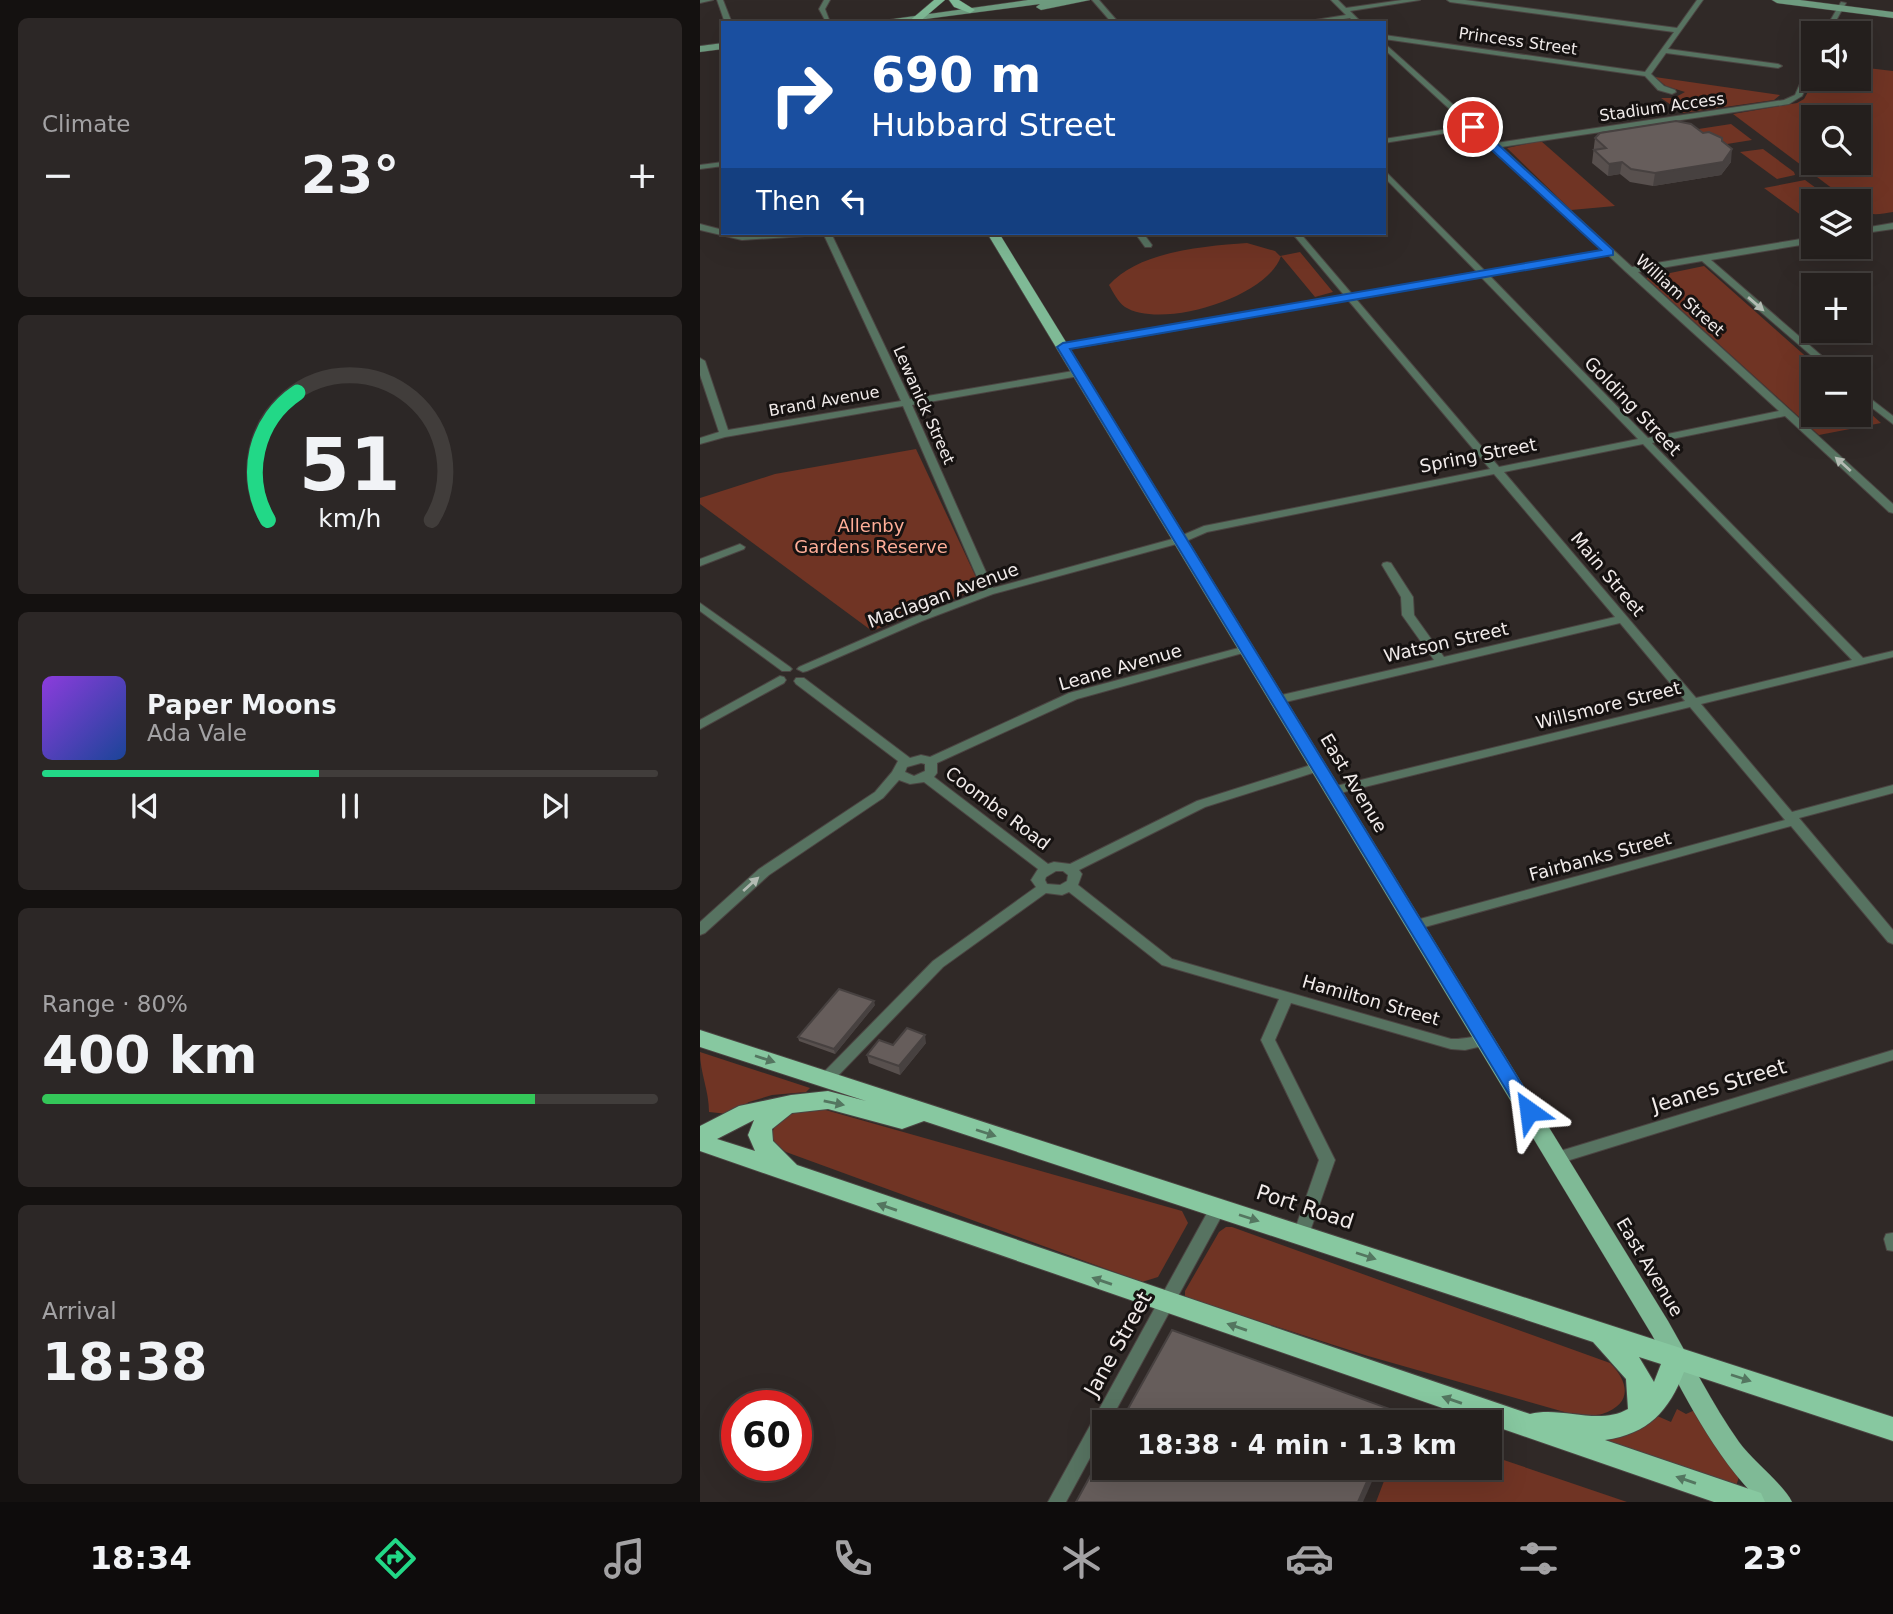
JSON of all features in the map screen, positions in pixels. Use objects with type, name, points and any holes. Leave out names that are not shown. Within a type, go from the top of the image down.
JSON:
[{"type":"highway","name":"Port Road","points":[[700,1038],[1893,1429]]},
{"type":"highway","points":[[700,1139],[747,1112],[791,1104],[828,1101],[902,1120],[921,1112]]},
{"type":"highway","points":[[791,1104],[765,1118],[760,1129],[764,1147],[792,1174]]},
{"type":"highway","points":[[700,1139],[792,1174],[1751,1502]]},
{"type":"highway","points":[[1601,1332],[1636,1372],[1641,1383],[1642,1415]]},
{"type":"highway","points":[[1530,1426],[1559,1422],[1590,1428],[1621,1424],[1642,1415],[1654,1408],[1668,1385],[1676,1357]]},
{"type":"main road","points":[[921,20],[940,0]]},
{"type":"main road","points":[[921,20],[952,0],[970,10]]},
{"type":"main road","points":[[921,20],[970,10],[1051,0]]},
{"type":"main road","points":[[921,20],[1085,0]]},
{"type":"main road","points":[[1777,0],[1893,10]]},
{"type":"main road","points":[[1817,0],[1893,15]]},
{"type":"main road","points":[[700,46],[721,43]]},
{"type":"main road","name":"East Avenue","points":[[994,235],[1486,1040],[1729,1448],[1751,1476],[1779,1502]]},
{"type":"street","points":[[700,1],[710,0]]},
{"type":"street","points":[[720,0],[728,21]]},
{"type":"street","points":[[827,0],[822,9],[828,21]]},
{"type":"street","points":[[1095,0],[1114,21]]},
{"type":"street","points":[[1334,0],[1357,21]]},
{"type":"street","points":[[1344,9],[1417,0]]},
{"type":"street","points":[[1450,0],[1676,30]]},
{"type":"street","points":[[1672,92],[1661,88],[1647,74],[1700,0]]},
{"type":"street","points":[[1833,21],[1842,6]]},
{"type":"street","points":[[1315,21],[1351,16]]},
{"type":"street","name":"Princess Street","points":[[1386,37],[1647,74]]},
{"type":"street","name":"William Street","points":[[1386,48],[1893,510]]},
{"type":"street","points":[[1665,51],[1778,66]]},
{"type":"street","name":"Stadium Access","points":[[1493,146],[1786,103],[1798,96],[1801,90]]},
{"type":"street","points":[[1386,141],[1473,127]]},
{"type":"street","points":[[700,167],[721,164]]},
{"type":"street","name":"Golding Street","points":[[1386,174],[1860,662]]},
{"type":"street","points":[[1871,230],[1893,226]]},
{"type":"street","points":[[700,227],[721,232]]},
{"type":"street","points":[[734,235],[774,235]]},
{"type":"street","name":"Lewanick Street","points":[[828,235],[906,402],[989,592]]},
{"type":"street","points":[[1140,235],[1147,245]]},
{"type":"street","name":"Main Street","points":[[1298,235],[1893,939]]},
{"type":"street","points":[[1628,269],[1636,270],[1801,242]]},
{"type":"street","points":[[1063,347],[1609,252]]},
{"type":"street","points":[[1704,259],[1818,357]]},
{"type":"street","points":[[700,361],[724,434]]},
{"type":"street","name":"Brand Avenue","points":[[700,441],[724,434],[1079,373]]},
{"type":"street","points":[[1871,403],[1893,421]]},
{"type":"street","name":"Spring Street","points":[[1180,540],[1204,529],[1786,413]]},
{"type":"street","name":"Maclagan Avenue","points":[[801,675],[918,619],[989,592],[1180,540]]},
{"type":"street","points":[[700,563],[740,547]]},
{"type":"street","points":[[1387,565],[1408,597],[1408,615],[1441,661]]},
{"type":"street","points":[[700,606],[783,675],[788,683],[801,675],[906,761]]},
{"type":"street","name":"Watson Street","points":[[1277,700],[1623,619]]},
{"type":"street","name":"Leane Avenue","points":[[931,761],[1073,696],[1246,649]]},
{"type":"street","name":"Willsmore Street","points":[[1332,791],[1893,654]]},
{"type":"street","points":[[700,725],[783,675]]},
{"type":"street","points":[[700,930],[764,872],[878,795],[906,761],[931,761],[933,770],[926,777],[909,780],[898,773]]},
{"type":"street","points":[[1071,869],[1075,879],[1070,886],[1055,891],[1043,888],[1038,880],[1046,869],[1060,866],[1071,869],[1201,804],[1318,767]]},
{"type":"street","name":"Coombe Road","points":[[926,777],[1046,869]]},
{"type":"street","name":"Fairbanks Street","points":[[1414,925],[1893,789]]},
{"type":"street","points":[[1070,886],[1167,962],[1287,996],[1268,1040],[1327,1160],[1301,1235]]},
{"type":"street","points":[[826,1079],[938,964],[1043,888]]},
{"type":"street","name":"Hamilton Street","points":[[1287,996],[1451,1044],[1465,1045],[1486,1040]]},
{"type":"street","name":"Jeanes Street","points":[[1557,1158],[1893,1055]]},
{"type":"street","name":"Jane Street","points":[[1057,1502],[1218,1208]]},
{"type":"green space","points":[[1871,68],[1893,71],[1893,212],[1871,214],[1871,189],[1833,189],[1814,175],[1871,175],[1871,105],[1801,105],[1801,165],[1733,114],[1797,103],[1804,99],[1808,91],[1871,91]]},
{"type":"green space","points":[[1655,77],[1780,95],[1774,100],[1683,113],[1661,98],[1674,98],[1685,92],[1666,86]]},
{"type":"green space","points":[[1731,124],[1752,140],[1727,144],[1719,138],[1692,130]]},
{"type":"green space","points":[[1541,141],[1615,206],[1571,210],[1507,148]]},
{"type":"green space","points":[[1763,149],[1795,175],[1777,179],[1740,152]]},
{"type":"green space","points":[[1805,180],[1817,189],[1801,189],[1801,215],[1764,188]]},
{"type":"green space","points":[[1247,243],[1275,251],[1280,256],[1300,252],[1333,292],[1315,297],[1281,256],[1272,271],[1236,296],[1187,312],[1142,313],[1122,305],[1109,285],[1137,265],[1174,252]]},
{"type":"green space","points":[[1704,266],[1806,357],[1801,357],[1801,419],[1646,278]]},
{"type":"green space","points":[[1871,414],[1881,423],[1871,425]]},
{"type":"green space","points":[[1810,427],[1860,427],[1819,435]]},
{"type":"green space","name":"Allenby Gardens Reserve","points":[[916,449],[981,588],[872,631],[700,504],[700,498],[775,474]]},
{"type":"green space","points":[[700,1052],[810,1088],[806,1092],[772,1095],[749,1102],[728,1114],[709,1112]]},
{"type":"green space","points":[[822,1109],[1182,1211],[1188,1223],[1158,1277],[1142,1282],[786,1152],[773,1142],[772,1133],[777,1121],[796,1112]]},
{"type":"green space","points":[[1226,1227],[1610,1363],[1624,1385],[1623,1398],[1612,1410],[1602,1414],[1568,1413],[1368,1356],[1190,1299],[1185,1296],[1185,1291],[1219,1232]]},
{"type":"green space","points":[[1677,1409],[1686,1414],[1695,1410],[1739,1477],[1736,1486],[1604,1443],[1607,1433],[1655,1415],[1671,1422]]},
{"type":"green space","points":[[1502,1459],[1627,1502],[1376,1502],[1384,1480],[1502,1480]]},
{"type":"building","points":[[1676,121],[1691,124],[1703,133],[1709,132],[1722,138],[1732,149],[1723,162],[1655,173],[1631,169],[1622,162],[1609,164],[1594,150],[1606,148],[1595,138],[1600,133]]},
{"type":"building","points":[[839,989],[874,1001],[834,1049],[798,1037]]},
{"type":"building","points":[[907,1028],[925,1035],[899,1066],[867,1055],[879,1040],[893,1045]]},
{"type":"building","points":[[1172,1330],[1392,1410],[1127,1410]]},
{"type":"building","points":[[1092,1473],[1092,1480],[1368,1480],[1358,1502],[1076,1502]]},
{"type":"route","points":[[1473,127],[1609,252],[1063,347],[1529,1111]]}]
